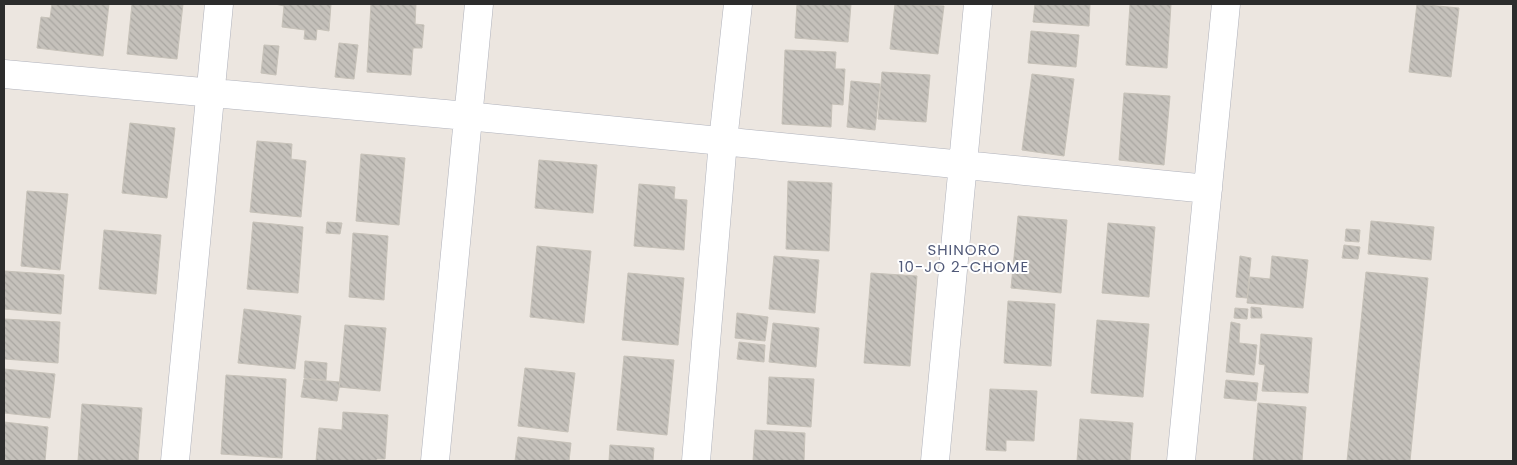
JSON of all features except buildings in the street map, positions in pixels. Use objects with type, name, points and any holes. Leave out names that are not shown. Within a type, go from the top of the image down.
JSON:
[{"type":"street","points":[[175,461],[209,92],[219,4]]},
{"type":"street","points":[[434,461],[479,4]]},
{"type":"street","points":[[696,461],[723,141],[738,4]]},
{"type":"street","points":[[935,461],[978,4]]},
{"type":"street","points":[[1181,461],[1226,4]]},
{"type":"street","points":[[4,74],[467,116],[1208,189]]},
{"type":"district","name":"SHINORO 10-JO 2-CHOME","points":[[964,258]]}]
